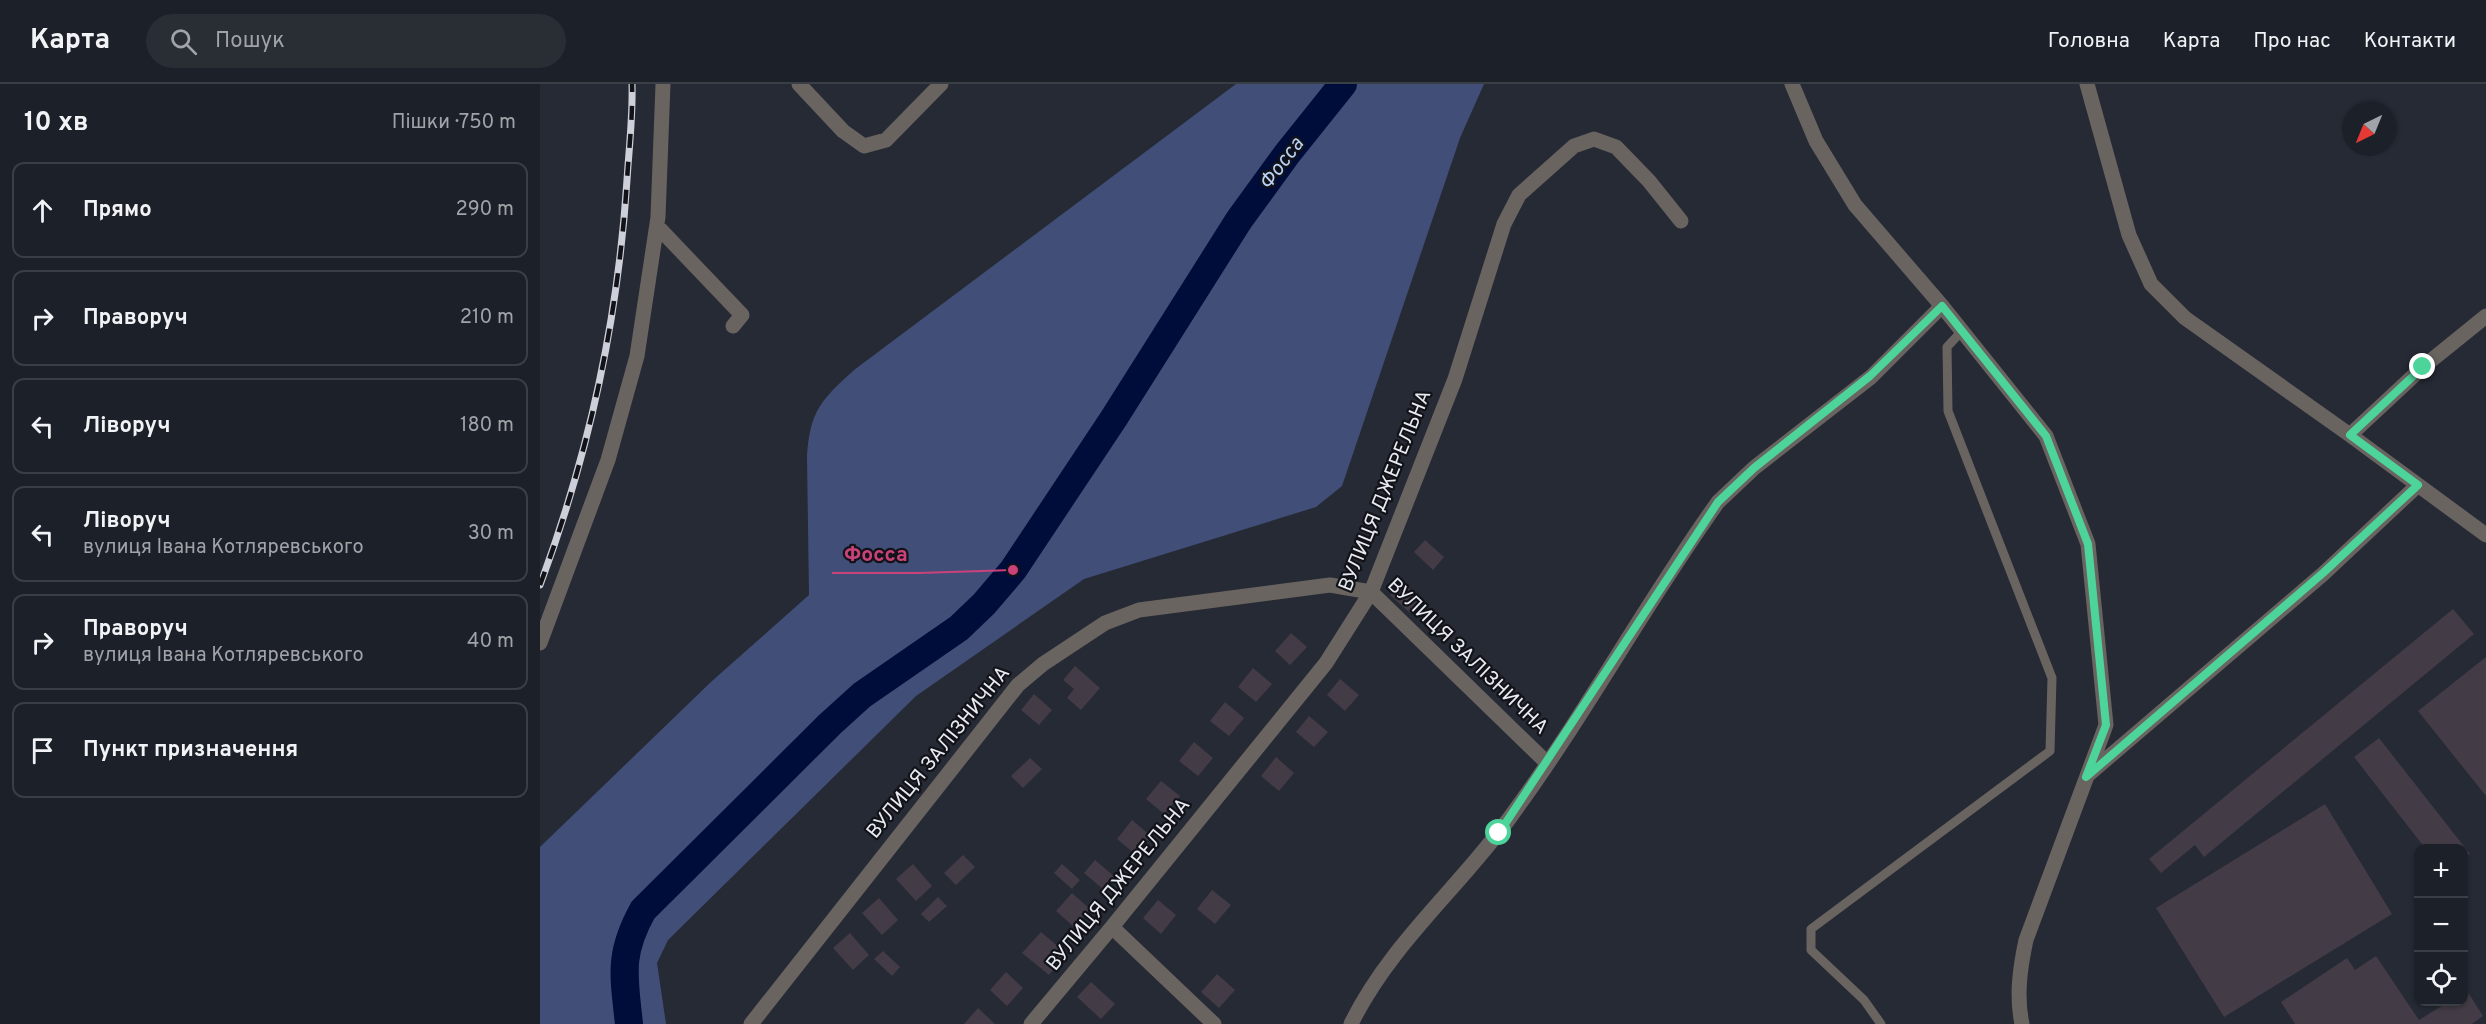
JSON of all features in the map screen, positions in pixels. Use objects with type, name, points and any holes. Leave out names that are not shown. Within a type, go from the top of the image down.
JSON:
[{"type":"street","points":[[540,643],[608,460],[637,356],[657,226],[663,84]]},
{"type":"street","points":[[799,84],[843,131],[864,146],[886,140],[941,84]]},
{"type":"street","points":[[1792,84],[1816,141],[1855,205],[1942,306],[2046,436],[2088,544],[2106,725],[2026,940],[2020,967],[2019,992],[2022,1024]]},
{"type":"street","points":[[2087,84],[2129,235],[2151,284],[2185,318],[2486,535]]},
{"type":"street","name":"ВУЛИЦЯ ДЖЕРЕЛЬНА","points":[[1031,1024],[1113,927],[1326,663],[1371,592],[1455,379],[1504,224],[1519,195],[1574,146],[1594,139],[1617,147],[1649,181],[1681,221]]},
{"type":"street","points":[[657,226],[742,315],[733,326]]},
{"type":"street","points":[[1351,1024],[1386,964],[1499,833],[1718,502],[1754,468],[1870,376],[1942,306]]},
{"type":"street","points":[[2350,435],[2423,367],[2486,316]]},
{"type":"street","points":[[2086,777],[2323,573],[2418,485]]},
{"type":"street","name":"ВУЛИЦЯ ЗАЛІЗНИЧНА","points":[[751,1024],[1018,685],[1043,664],[1106,623],[1121,616],[1156,606],[1330,585],[1371,592],[1547,763]]},
{"type":"street","points":[[1113,927],[1214,1024]]},
{"type":"lane","points":[[1881,1024],[1864,1000],[1811,950],[1811,928],[2050,751],[2052,678],[1948,411],[1947,347],[1962,331]]},
{"type":"shaded area","points":[[1236,84],[1484,84],[1460,138],[1342,486],[1316,507],[1084,579],[916,696],[668,940],[657,963],[666,1024],[540,1024],[540,847],[712,681],[809,595],[807,456],[811,428],[819,407],[854,370]]},
{"type":"building","points":[[1425,540],[1444,557],[1433,570],[1414,552]]},
{"type":"building","points":[[1402,582],[1421,600],[1410,613],[1390,595]]},
{"type":"building","points":[[2453,609],[2474,634],[2204,857],[2195,845],[2161,873],[2149,859]]},
{"type":"building","points":[[1291,633],[1307,647],[1290,665],[1275,651]]},
{"type":"building","points":[[2486,657],[2486,796],[2418,711]]},
{"type":"building","points":[[1075,666],[1100,688],[1081,710],[1067,698],[1074,689],[1063,680]]},
{"type":"building","points":[[1253,668],[1272,684],[1256,702],[1238,687]]},
{"type":"building","points":[[1340,679],[1359,695],[1345,711],[1327,695]]},
{"type":"building","points":[[1034,694],[1052,710],[1039,725],[1021,710]]},
{"type":"building","points":[[1225,702],[1244,718],[1229,736],[1210,721]]},
{"type":"building","points":[[1309,716],[1328,732],[1314,747],[1296,732]]},
{"type":"building","points":[[2379,738],[2462,844],[2422,844],[2354,757]]},
{"type":"building","points":[[1194,742],[1213,758],[1198,776],[1179,761]]},
{"type":"building","points":[[1276,757],[1294,773],[1279,791],[1261,776]]},
{"type":"building","points":[[1030,758],[1042,769],[1023,788],[1011,776]]},
{"type":"building","points":[[1161,781],[1180,796],[1164,814],[1146,799]]},
{"type":"building","points":[[2325,804],[2392,914],[2224,1017],[2156,908]]},
{"type":"building","points":[[1132,820],[1151,836],[1135,854],[1117,839]]},
{"type":"building","points":[[963,855],[975,867],[956,885],[944,873]]},
{"type":"building","points":[[1095,860],[1115,877],[1104,890],[1084,873]]},
{"type":"building","points":[[913,864],[932,886],[916,901],[896,879]]},
{"type":"building","points":[[1062,864],[1080,880],[1072,889],[1054,873]]},
{"type":"building","points":[[1212,890],[1231,905],[1215,924],[1197,909]]},
{"type":"building","points":[[1072,893],[1090,909],[1074,927],[1056,911]]},
{"type":"building","points":[[938,897],[947,906],[929,922],[921,914]]},
{"type":"building","points":[[879,898],[898,920],[882,935],[862,913]]},
{"type":"building","points":[[1158,900],[1176,915],[1161,934],[1143,918]]},
{"type":"building","points":[[1041,932],[1067,954],[1049,975],[1022,953]]},
{"type":"building","points":[[850,933],[869,955],[853,970],[833,948]]},
{"type":"building","points":[[883,951],[900,967],[892,976],[874,959]]},
{"type":"building","points":[[2376,956],[2419,1020],[2442,1006],[2468,1006],[2468,992],[2483,1016],[2472,1024],[2295,1024],[2281,1002],[2347,958],[2355,970]]},
{"type":"building","points":[[1006,972],[1023,988],[1007,1006],[990,990]]},
{"type":"building","points":[[1217,974],[1235,990],[1219,1008],[1201,992]]},
{"type":"building","points":[[1091,982],[1115,1004],[1101,1019],[1077,997]]},
{"type":"building","points":[[978,1008],[995,1024],[964,1024]]},
{"type":"waterway","name":"Фосса","points":[[629,1024],[625,979],[626,953],[643,910],[830,724],[862,695],[959,628],[984,604],[1013,570],[1114,418],[1239,220],[1287,154],[1343,84]]},
{"type":"railway","points":[[540,585],[587,436],[608,335],[623,232],[632,84]]},
{"type":"place","name":"Фосса","points":[[1013,570]]},
{"type":"route","points":[[1499,833],[1718,502],[1754,468],[1870,376],[1942,306],[2046,436],[2088,544],[2106,725],[2086,777],[2323,573],[2418,485],[2350,435],[2423,367]]}]
